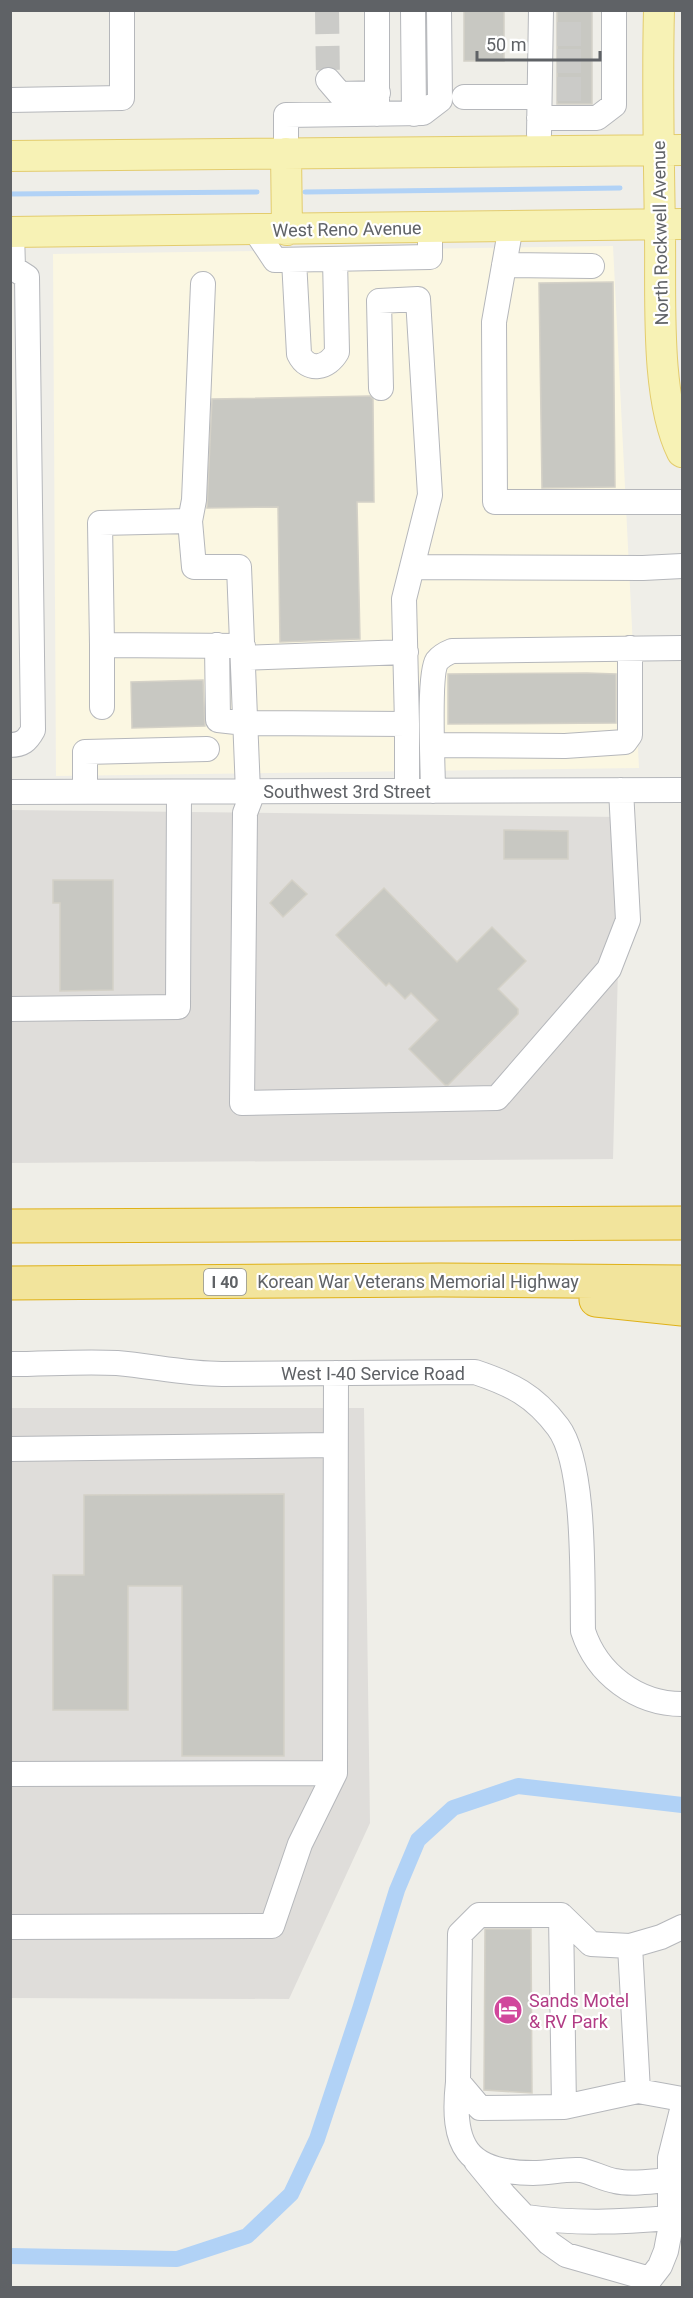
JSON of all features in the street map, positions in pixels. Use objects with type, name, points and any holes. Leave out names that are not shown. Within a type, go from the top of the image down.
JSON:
[{"type":"highway","points":[[627,1223],[682,1214]]},
{"type":"highway","points":[[10,1226],[682,1223]]},
{"type":"highway","points":[[440,1280],[682,1309]]},
{"type":"highway","name":"Korean War Veterans Memorial Highway","points":[[10,1283],[440,1280],[682,1282]]},
{"type":"main road","name":"North Rockwell Avenue","points":[[659,10],[671,150],[671,224],[661,321],[669,412],[674,435],[682,452]]},
{"type":"main road","points":[[10,156],[671,150]]},
{"type":"main road","points":[[286,153],[287,230]]},
{"type":"main road","name":"West Reno Avenue","points":[[11,232],[671,224]]},
{"type":"street","points":[[10,100],[122,98],[122,10]]},
{"type":"street","points":[[377,10],[377,103]]},
{"type":"street","points":[[413,10],[414,114]]},
{"type":"street","points":[[328,80],[340,94],[414,114],[423,113],[440,100],[439,10]]},
{"type":"street","points":[[539,151],[548,61],[546,26]]},
{"type":"street","points":[[464,97],[544,98],[597,118],[614,105],[603,89],[607,26]]},
{"type":"street","points":[[286,153],[286,115],[377,103]]},
{"type":"street","points":[[511,226],[495,322],[495,502],[682,502]]},
{"type":"street","points":[[255,230],[275,260],[294,260],[430,256],[430,227]]},
{"type":"street","points":[[10,745],[19,745],[28,739],[33,730],[21,656],[19,329],[27,277],[11,268],[11,232]]},
{"type":"street","points":[[294,260],[299,354],[302,360],[310,366],[318,367],[327,364],[337,352],[335,259]]},
{"type":"street","points":[[504,265],[592,266]]},
{"type":"street","points":[[204,284],[194,500],[190,521],[194,567],[240,567],[245,723],[250,792],[245,813],[244,834],[242,1103],[497,1098],[609,969],[628,920],[621,790]]},
{"type":"street","points":[[381,388],[379,301],[418,299],[430,495],[404,599],[407,791]]},
{"type":"street","points":[[102,706],[100,523],[190,521]]},
{"type":"street","points":[[412,567],[643,568],[682,566]]},
{"type":"street","points":[[102,645],[217,645],[243,652],[406,652]]},
{"type":"street","points":[[217,645],[218,720],[245,723],[407,724]]},
{"type":"street","points":[[433,745],[565,746],[625,742],[630,735],[630,648]]},
{"type":"street","points":[[433,791],[432,679],[437,661],[444,654],[453,651],[682,648]]},
{"type":"street","points":[[85,792],[85,752],[207,749]]},
{"type":"street","name":"Southwest 3rd Street","points":[[10,792],[682,790]]},
{"type":"street","points":[[10,1009],[178,1006],[179,792]]},
{"type":"street","name":"West I-40 Service Road","points":[[10,1364],[113,1363],[204,1374],[475,1372],[508,1383],[537,1403],[559,1428],[568,1450],[577,1488],[583,1631],[588,1646],[604,1670],[626,1688],[648,1700],[682,1704]]},
{"type":"street","points":[[10,1927],[272,1926],[300,1844],[335,1773],[334,1445],[336,1373]]},
{"type":"street","points":[[10,1449],[334,1445]]},
{"type":"street","points":[[10,1774],[335,1773]]},
{"type":"street","points":[[682,1927],[661,1937],[630,1946],[591,1944],[561,1915],[479,1915],[460,1934],[456,2127],[463,2147],[549,2243],[566,2255],[647,2283],[660,2266],[666,2251],[670,2218],[670,2158],[682,2110]]},
{"type":"street","points":[[561,1915],[564,2107]]},
{"type":"street","points":[[630,1946],[638,2091]]},
{"type":"street","points":[[458,2082],[480,2108],[564,2107],[638,2091],[682,2099]]},
{"type":"street","points":[[477,2161],[502,2170],[522,2172],[582,2170],[616,2182],[670,2180]]},
{"type":"street","points":[[526,2217],[554,2221],[603,2223],[670,2218]]},
{"type":"shaded area","points":[[613,246],[639,768],[56,776],[53,254]]},
{"type":"shaded area","points":[[11,810],[622,817],[613,1159],[11,1163]]},
{"type":"shaded area","points":[[11,1408],[364,1408],[370,1823],[289,1999],[11,1998]]},
{"type":"building","points":[[464,10],[504,10],[504,61],[464,61]]},
{"type":"building","points":[[557,10],[592,10],[592,104],[557,104]]},
{"type":"building","points":[[613,282],[615,487],[542,488],[539,283]]},
{"type":"building","points":[[370,396],[373,399],[374,502],[357,502],[360,639],[280,642],[278,507],[207,508],[212,399]]},
{"type":"building","points":[[448,674],[616,674],[616,723],[448,724]]},
{"type":"building","points":[[203,680],[205,726],[132,728],[131,682]]},
{"type":"building","points":[[504,830],[568,831],[568,859],[504,859]]},
{"type":"building","points":[[53,880],[113,880],[113,990],[60,991],[60,903],[53,903]]},
{"type":"building","points":[[292,880],[307,894],[283,917],[270,903]]},
{"type":"building","points":[[384,888],[457,962],[492,927],[526,961],[498,989],[518,1009],[518,1014],[448,1085],[445,1085],[409,1049],[438,1020],[411,993],[405,999],[389,983],[386,986],[336,935]]},
{"type":"building","points":[[284,1494],[284,1756],[182,1756],[182,1586],[128,1586],[128,1710],[53,1710],[53,1575],[84,1575],[84,1495]]},
{"type":"building","name":"Sands Motel & RV Park","points":[[485,1929],[531,1929],[532,2093],[484,2090]]},
{"type":"waterway","points":[[305,192],[620,188]]},
{"type":"waterway","points":[[10,194],[257,192]]},
{"type":"waterway","points":[[10,2256],[177,2259],[247,2236],[291,2194],[317,2139],[397,1890],[418,1840],[453,1808],[518,1786],[682,1805]]},
{"type":"tunnel","points":[[327,10],[328,80]]},
{"type":"tunnel","points":[[557,34],[592,34]]},
{"type":"tunnel","points":[[557,61],[592,61]]},
{"type":"tunnel","points":[[557,89],[592,89]]},
{"type":"place","name":"Sands Motel & RV Park","points":[[508,2010]]}]
